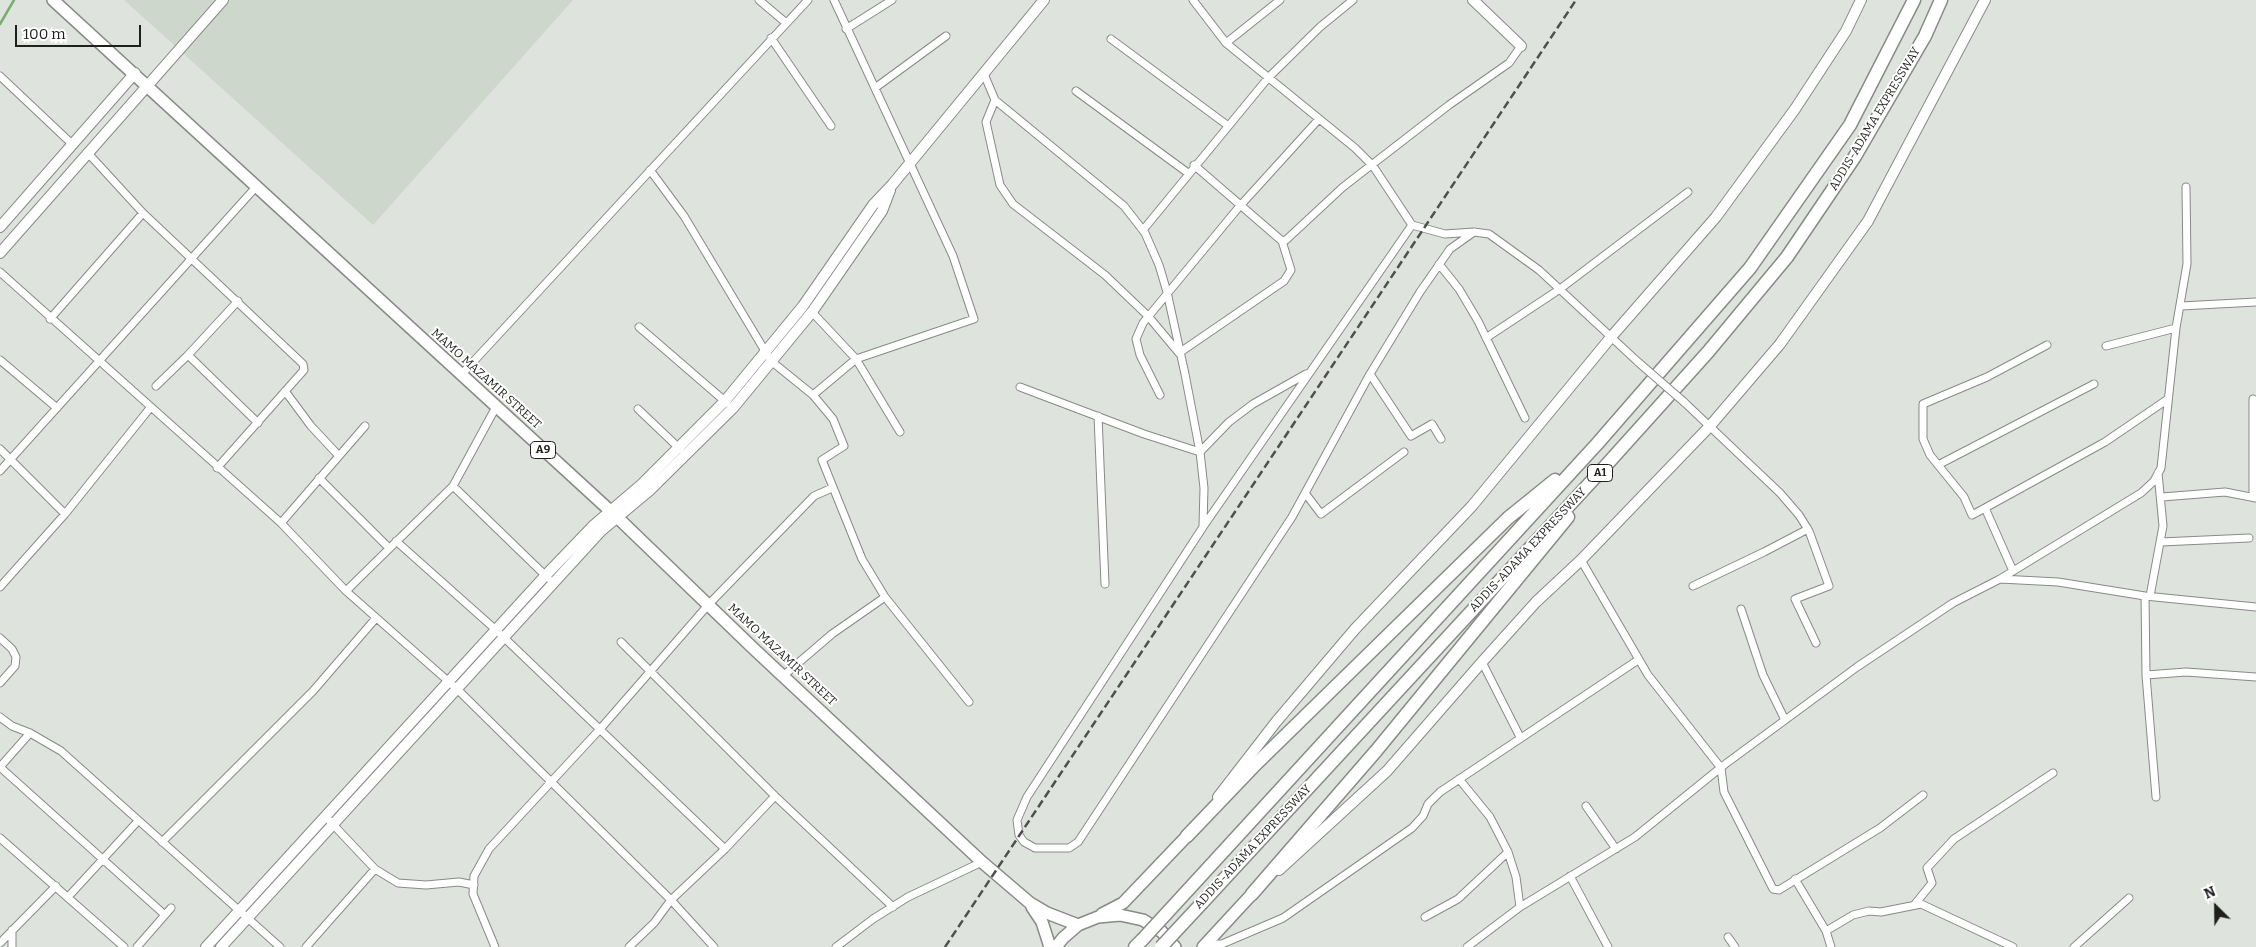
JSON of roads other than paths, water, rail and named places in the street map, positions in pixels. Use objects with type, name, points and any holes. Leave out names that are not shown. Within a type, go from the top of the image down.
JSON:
[{"type":"highway","name":"ADDIS-ADAMA EXPRESSWAY","points":[[1139,943],[1584,457],[1750,268],[1850,125],[1914,0]]},
{"type":"highway","name":"ADDIS-ADAMA EXPRESSWAY","points":[[1161,947],[1602,470],[1708,352],[1787,257],[1854,158],[1925,36],[1941,0]]},
{"type":"highway","points":[[1187,836],[1253,767],[1508,518],[1584,457]]},
{"type":"highway","points":[[1252,894],[1464,646],[1555,535],[1602,470]]},
{"type":"main road","name":"MAMO MAZAMIR STREET","points":[[53,0],[135,73],[256,188],[614,515],[982,862],[1030,903]]},
{"type":"main road","points":[[1056,947],[1062,938],[1078,925],[1098,917],[1123,903],[1187,836]]},
{"type":"main road","points":[[1204,945],[1252,894]]},
{"type":"main road","name":"A9","points":[[1030,903],[1064,921],[1078,925]]},
{"type":"main road","name":"A9","points":[[1030,903],[1042,922],[1050,947]]},
{"type":"main road","points":[[1098,917],[1120,915],[1143,920],[1162,932],[1175,947]]},
{"type":"street","points":[[0,253],[87,152],[223,0]]},
{"type":"street","points":[[759,0],[785,22]]},
{"type":"street","points":[[460,375],[785,22],[808,0]]},
{"type":"street","points":[[812,395],[856,359],[974,318],[953,256],[909,165],[834,0]]},
{"type":"street","points":[[846,29],[892,0]]},
{"type":"street","points":[[682,451],[803,306],[874,204],[909,165],[1044,0]]},
{"type":"street","points":[[1193,0],[1226,43],[1355,148],[1373,166],[1412,225],[1445,234],[1474,232],[1489,234],[1540,270],[1780,493],[1808,529],[1829,586],[1795,599],[1816,643]]},
{"type":"street","points":[[1226,43],[1280,0]]},
{"type":"street","points":[[1143,230],[1188,172],[1268,78],[1320,27],[1353,0]]},
{"type":"street","points":[[1282,242],[1343,188],[1449,105],[1509,62],[1521,46],[1473,0]]},
{"type":"street","points":[[1187,836],[1300,693],[1355,629],[1472,506],[1612,336],[1716,217],[1795,109],[1846,32],[1861,0]]},
{"type":"street","points":[[1252,894],[1346,811],[1387,771],[1536,602],[1580,560],[1710,426],[1780,344],[1868,221],[1985,0]]},
{"type":"street","points":[[875,88],[946,36]]},
{"type":"street","points":[[771,38],[831,126]]},
{"type":"street","points":[[1111,39],[1227,125]]},
{"type":"street","points":[[0,226],[135,73]]},
{"type":"street","points":[[984,74],[995,100],[1124,206],[1143,230],[1159,265],[1167,292],[1178,353],[1185,374],[1200,452],[1204,488],[1202,527]]},
{"type":"street","points":[[0,76],[72,144]]},
{"type":"street","points":[[1076,91],[1188,172]]},
{"type":"street","points":[[995,100],[986,122],[1000,185],[1013,204],[1105,274],[1148,316],[1178,353]]},
{"type":"street","points":[[1160,395],[1140,354],[1136,339],[1148,316],[1239,207],[1319,119]]},
{"type":"street","points":[[87,152],[143,213],[303,364],[304,370],[217,468]]},
{"type":"street","points":[[1178,353],[1289,276],[1291,270],[1282,242],[1239,207],[1194,165]]},
{"type":"street","points":[[650,170],[684,216],[771,362],[812,395],[833,419],[844,446],[822,460],[862,559],[885,597],[969,702]]},
{"type":"street","points":[[221,947],[333,824],[453,685],[496,630],[545,576],[682,451],[733,408],[812,312],[882,211],[892,185]]},
{"type":"street","points":[[0,471],[256,188]]},
{"type":"street","points":[[1467,947],[1520,907],[1635,837],[1721,768],[1857,667],[1953,603],[2000,579],[2141,493],[2154,481],[2161,468],[2176,328],[2187,264],[2186,188]]},
{"type":"street","points":[[1486,338],[1560,289],[1688,192]]},
{"type":"street","points":[[50,319],[143,213]]},
{"type":"street","points":[[1412,225],[1202,527],[1027,797],[1018,820],[1019,835],[1024,842],[1035,848],[1069,848],[1078,842],[1287,525],[1370,374],[1439,264],[1450,249],[1474,232]]},
{"type":"street","points":[[1439,264],[1459,289],[1486,338],[1525,418]]},
{"type":"street","points":[[0,272],[98,362],[281,523],[346,591],[453,685],[671,900],[714,947]]},
{"type":"street","points":[[156,386],[188,355],[238,301]]},
{"type":"street","points":[[2181,306],[2256,302]]},
{"type":"street","points":[[812,312],[856,359],[900,432]]},
{"type":"street","points":[[639,327],[733,408]]},
{"type":"street","points":[[2106,346],[2176,328]]},
{"type":"street","points":[[2047,345],[1987,377],[1922,404],[1923,439],[1930,455],[1964,497],[1972,515],[2105,442],[2168,399]]},
{"type":"street","points":[[188,355],[258,423]]},
{"type":"street","points":[[0,360],[57,408]]},
{"type":"street","points":[[1200,452],[1229,422],[1253,404],[1310,371]]},
{"type":"street","points":[[1370,374],[1411,436],[1432,424],[1441,439]]},
{"type":"street","points":[[1938,465],[2094,384]]},
{"type":"street","points":[[1020,387],[1144,434],[1200,452]]},
{"type":"street","points":[[286,391],[311,426],[339,456]]},
{"type":"street","points":[[2162,497],[2225,492],[2254,498],[2253,399]]},
{"type":"street","points":[[346,591],[452,486],[496,407]]},
{"type":"street","points":[[0,587],[65,514],[150,408]]},
{"type":"street","points":[[638,409],[682,451]]},
{"type":"street","points":[[1098,416],[1105,584]]},
{"type":"street","points":[[281,523],[365,426]]},
{"type":"street","points":[[0,449],[65,514]]},
{"type":"street","points":[[1305,493],[1321,514],[1404,452]]},
{"type":"street","points":[[2156,797],[2146,675],[2147,596],[2161,542],[2163,526],[2162,497],[2158,473]]},
{"type":"street","points":[[319,478],[389,548]]},
{"type":"street","points":[[452,486],[553,584]]},
{"type":"street","points":[[495,947],[473,894],[474,876],[489,849],[601,728],[709,604],[814,496],[832,488]]},
{"type":"street","points":[[1985,508],[2014,570]]},
{"type":"street","points":[[206,947],[325,816],[453,685],[504,637],[602,531],[614,515]]},
{"type":"street","points":[[1693,586],[1808,529]]},
{"type":"street","points":[[2161,542],[2249,538]]},
{"type":"street","points":[[396,541],[504,637],[725,849]]},
{"type":"street","points":[[1580,560],[1638,660],[1721,768],[1724,792],[1773,890],[1779,890],[1880,828],[1923,795]]},
{"type":"street","points":[[2000,579],[2058,582],[2147,596],[2256,606]]},
{"type":"street","points":[[783,676],[838,628],[885,597]]},
{"type":"street","points":[[1741,609],[1763,675],[1785,720]]},
{"type":"street","points":[[162,842],[313,691],[376,618]]},
{"type":"street","points":[[0,638],[12,649],[16,657],[16,666],[0,683]]},
{"type":"street","points":[[621,642],[775,796],[893,907]]},
{"type":"street","points":[[1204,945],[1222,944],[1283,918],[1412,828],[1423,816],[1428,804],[1459,778],[1638,660]]},
{"type":"street","points":[[1482,662],[1520,737]]},
{"type":"street","points":[[2146,675],[2186,672],[2256,677]]},
{"type":"street","points":[[0,717],[12,726],[30,732],[61,751],[238,912],[280,947]]},
{"type":"street","points":[[30,732],[0,767],[165,915]]},
{"type":"street","points":[[1915,904],[1932,883],[1927,868],[1954,840],[2053,773]]},
{"type":"street","points":[[1459,778],[1490,817],[1508,852],[1516,877],[1520,907]]},
{"type":"street","points":[[629,947],[654,923],[671,900],[725,849],[775,796]]},
{"type":"street","points":[[1586,806],[1616,849]]},
{"type":"street","points":[[325,816],[375,869],[398,883],[426,886],[459,882],[474,885]]},
{"type":"street","points":[[68,897],[138,821]]},
{"type":"street","points":[[0,838],[124,947]]},
{"type":"street","points":[[1425,916],[1458,899],[1508,852]]},
{"type":"street","points":[[836,947],[844,944],[908,897],[982,862]]},
{"type":"street","points":[[306,947],[375,869]]},
{"type":"street","points":[[1570,876],[1608,947]]},
{"type":"street","points":[[1795,879],[1826,931],[1830,945],[1822,947]]},
{"type":"street","points":[[0,943],[56,886]]},
{"type":"street","points":[[2074,947],[2129,898]]},
{"type":"street","points":[[1826,931],[1852,915],[1869,911],[1881,912],[1915,904],[1927,906],[2013,947]]},
{"type":"street","points":[[137,947],[171,908]]},
{"type":"street","points":[[12,930],[12,947]]},
{"type":"street","points":[[1728,937],[1735,947]]},
{"type":"waterway","points":[[0,24],[14,0]]},
{"type":"railway","points":[[945,947],[1576,0]]}]
